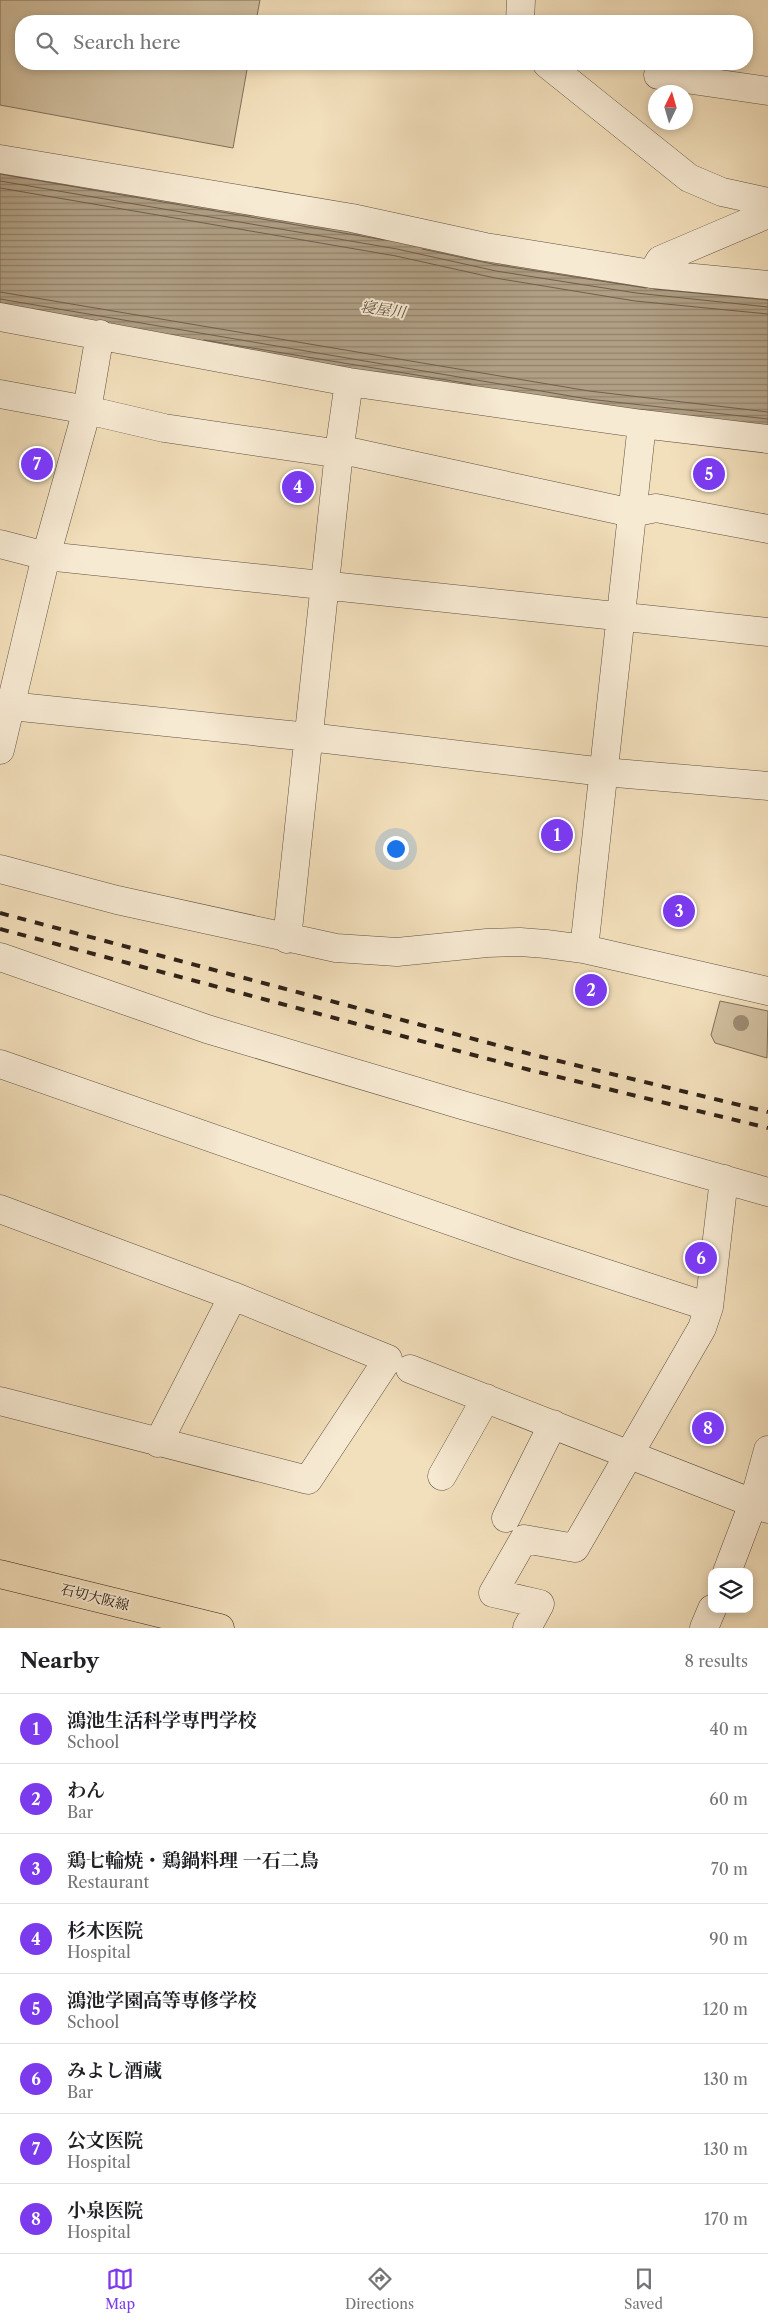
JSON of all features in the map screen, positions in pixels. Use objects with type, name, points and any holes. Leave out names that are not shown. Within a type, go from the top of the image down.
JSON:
[{"type":"main road","name":"石切大阪線","points":[[0,1574],[220,1628]]},
{"type":"street","points":[[520,15],[521,0]]},
{"type":"street","points":[[554,70],[689,178],[722,192],[768,202]]},
{"type":"street","points":[[658,75],[768,91]]},
{"type":"street","points":[[0,159],[352,218],[485,247],[652,274],[768,285]]},
{"type":"street","points":[[652,274],[660,260],[768,214]]},
{"type":"street","points":[[0,318],[100,334],[349,382],[642,424],[768,439]]},
{"type":"street","points":[[0,750],[5,706],[88,410],[100,334]]},
{"type":"street","points":[[287,939],[324,585],[349,382]]},
{"type":"street","points":[[0,394],[88,410],[164,428],[326,452],[352,452],[632,512],[656,508],[768,529]]},
{"type":"street","points":[[584,950],[642,424]]},
{"type":"street","points":[[0,544],[46,556],[768,632]]},
{"type":"street","points":[[5,706],[309,737],[604,772],[768,786]]},
{"type":"street","points":[[0,869],[117,900],[287,939],[336,948],[397,952],[510,942],[584,950],[768,991]]},
{"type":"street","points":[[0,957],[207,1029],[462,1105],[768,1192]]},
{"type":"street","points":[[0,1064],[516,1244],[709,1307]]},
{"type":"street","points":[[527,1628],[540,1604],[493,1593],[524,1539],[575,1548],[702,1328],[709,1307],[724,1179]]},
{"type":"street","points":[[0,1209],[233,1296],[388,1359],[308,1480],[158,1443],[0,1400]]},
{"type":"street","points":[[158,1443],[233,1296]]},
{"type":"street","points":[[410,1369],[761,1505]]},
{"type":"street","points":[[442,1476],[486,1398]]},
{"type":"street","points":[[506,1518],[553,1424]]},
{"type":"street","points":[[729,1568],[761,1505],[768,1450]]},
{"type":"street","points":[[704,1628],[710,1613]]},
{"type":"shaded area","points":[[0,0],[260,0],[257,15],[15,15],[15,70],[247,70],[233,148],[0,105]]},
{"type":"shaded area","points":[[720,1001],[768,1011],[767,1058],[715,1043],[711,1035]]},
{"type":"water","name":"寝屋川","points":[[0,169],[768,295],[768,431],[632,416],[0,310]]},
{"type":"railway","points":[[0,913],[534,1055],[768,1112]]},
{"type":"railway","points":[[0,929],[530,1070],[768,1128]]},
{"type":"place","name":"公文医院","points":[[37,464]]},
{"type":"place","name":"鴻池学園高等専修学校","points":[[709,474]]},
{"type":"place","name":"杉木医院","points":[[298,487]]},
{"type":"place","name":"鴻池生活科学専門学校","points":[[557,835]]},
{"type":"place","name":"鶏七輪焼・鶏鍋料理 一石二鳥","points":[[679,911]]},
{"type":"place","name":"わん","points":[[591,990]]},
{"type":"place","name":"みよし酒蔵","points":[[701,1258]]},
{"type":"place","name":"小泉医院","points":[[708,1428]]}]
